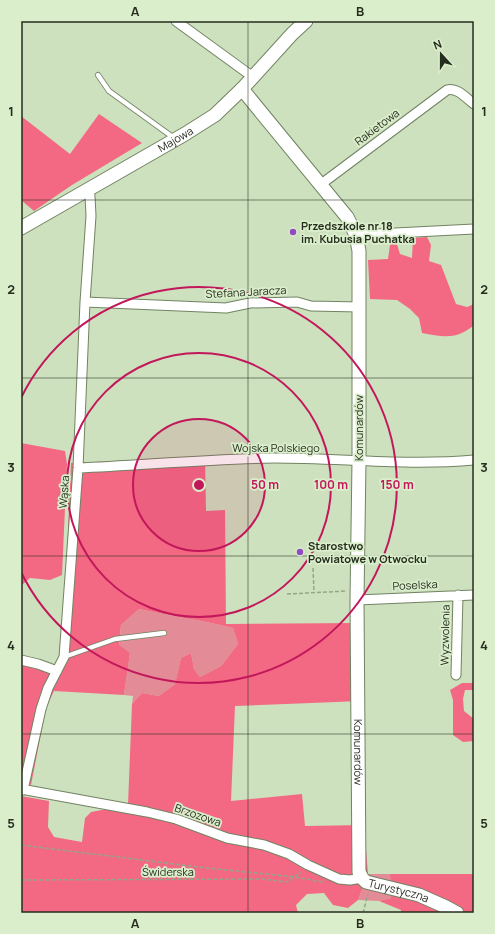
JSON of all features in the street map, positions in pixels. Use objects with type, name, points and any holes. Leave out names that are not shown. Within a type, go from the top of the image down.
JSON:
[{"type":"street","points":[[176,21],[254,77]]},
{"type":"street","name":"Majowa","points":[[21,228],[176,139],[214,115],[254,77],[292,34],[306,21]]},
{"type":"street","name":"Komunardów","points":[[242,89],[347,217],[356,235],[359,252],[360,306],[357,596],[359,872],[366,883]]},
{"type":"street","name":"Rakietowa","points":[[320,185],[450,89],[457,91],[474,104]]},
{"type":"street","name":"Wąska","points":[[22,789],[41,709],[48,688],[64,657],[78,468],[85,302],[91,216],[90,196],[88,190]]},
{"type":"street","points":[[356,235],[474,228]]},
{"type":"street","name":"Stefana Jaracza","points":[[85,302],[226,308],[250,303],[297,302],[311,306],[360,306]]},
{"type":"street","name":"Wojska Polskiego","points":[[78,468],[183,461],[275,458],[359,462],[454,462],[474,460]]},
{"type":"street","name":"Wyzwolenia","points":[[456,675],[458,595]]},
{"type":"street","name":"Poselska","points":[[357,596],[474,595]]},
{"type":"street","points":[[21,660],[57,671]]},
{"type":"street","name":"Brzozowa","points":[[22,789],[147,812],[176,819],[227,838],[264,845],[289,854],[308,865],[339,879],[366,883]]},
{"type":"street","name":"Turystyczna","points":[[366,883],[419,895],[446,906],[457,913]]},
{"type":"lane","points":[[98,75],[109,91],[176,139]]},
{"type":"lane","points":[[64,657],[115,639],[164,633]]},
{"type":"path","points":[[313,568],[314,592]]},
{"type":"path","points":[[287,594],[314,592],[357,596]]},
{"type":"path","points":[[21,845],[295,877],[323,882]]},
{"type":"path","points":[[295,877],[308,865]]},
{"type":"path","name":"Świderska","points":[[21,880],[262,879],[287,882],[295,877]]},
{"type":"path","points":[[363,913],[366,883]]},
{"type":"shaded area","points":[[99,114],[142,143],[72,185],[34,211],[21,200],[21,116],[70,154]]},
{"type":"shaded area","points":[[427,237],[431,245],[429,261],[441,265],[456,304],[467,307],[474,304],[474,325],[468,330],[456,335],[437,336],[422,333],[419,318],[410,309],[397,300],[370,299],[368,260],[388,259],[390,245],[396,241],[400,254],[412,258],[413,238]]},
{"type":"shaded area","points":[[21,443],[65,451],[67,464],[62,575],[50,580],[30,578],[23,584],[21,584]]},
{"type":"shaded area","points":[[205,457],[206,511],[225,510],[226,624],[357,623],[361,701],[235,706],[231,801],[302,794],[305,826],[364,825],[368,874],[358,900],[348,908],[333,905],[324,893],[307,894],[296,905],[298,913],[21,913],[21,796],[49,801],[48,827],[54,837],[82,842],[85,818],[91,812],[128,805],[132,704],[142,693],[159,696],[175,684],[181,658],[191,653],[194,669],[200,677],[221,666],[238,644],[233,628],[139,609],[121,625],[119,645],[130,653],[124,695],[54,691],[46,708],[31,785],[21,781],[21,665],[41,669],[62,663],[71,463]]},
{"type":"shaded area","points":[[139,609],[233,628],[238,644],[221,666],[200,677],[194,669],[191,653],[181,658],[175,684],[159,696],[142,693],[132,704],[133,696],[124,695],[130,653],[119,646],[121,625]]},
{"type":"shaded area","points":[[462,683],[474,683],[474,690],[465,690],[463,699],[464,711],[474,719],[474,741],[463,742],[453,735],[453,700],[450,690]]},
{"type":"shaded area","points":[[368,874],[390,874],[391,898],[379,901],[358,900]]},
{"type":"shaded area","points":[[390,874],[474,874],[474,913],[401,913],[401,910],[379,901],[391,898]]},
{"type":"place","name":"Przedszkole nr 18 im. Kubusia Puchatka","points":[[293,232]]},
{"type":"place","name":"Starostwo Powiatowe w Otwocku","points":[[300,552]]}]
